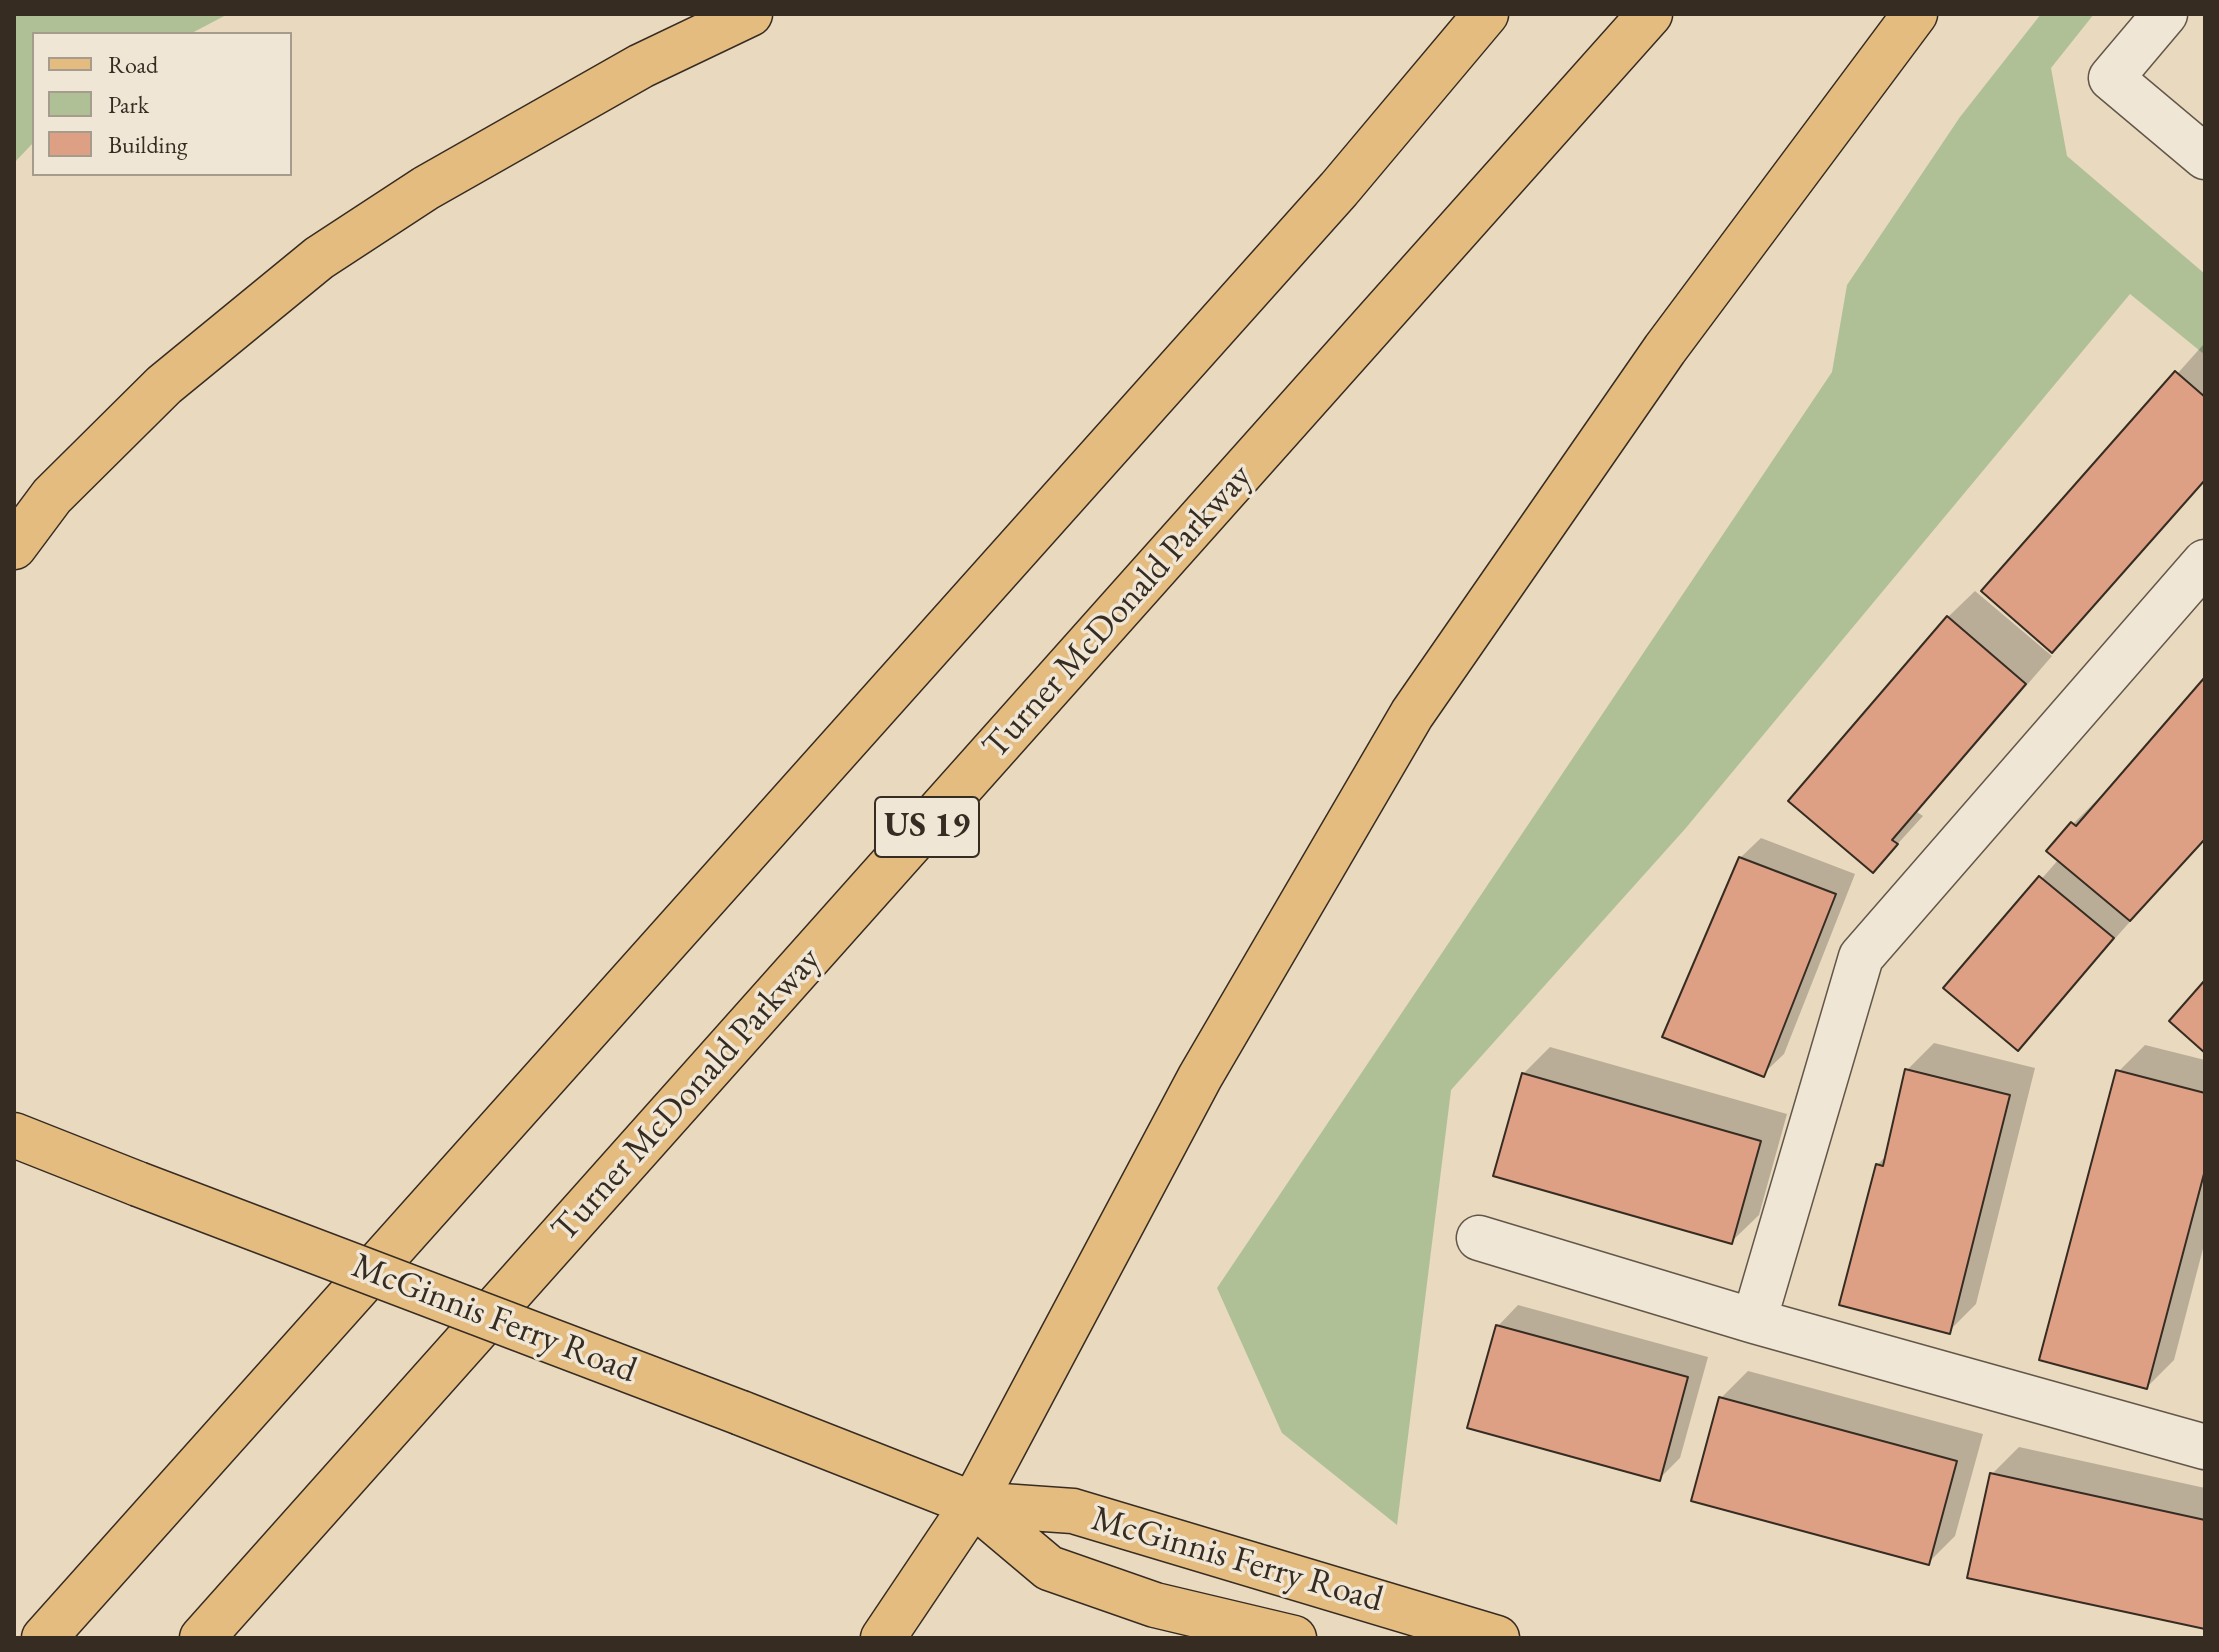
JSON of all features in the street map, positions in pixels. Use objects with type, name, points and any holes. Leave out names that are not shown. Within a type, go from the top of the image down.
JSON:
[{"type":"main road","points":[[14,547],[52,496],[164,385],[319,258],[426,188],[628,74],[750,14]]},
{"type":"main road","points":[[44,1638],[1318,213],[1486,14]]},
{"type":"main road","name":"Turner McDonald Parkway","points":[[202,1638],[1650,14]]},
{"type":"main road","points":[[883,1638],[973,1504],[1200,1077],[1412,714],[1665,349],[1915,14]]},
{"type":"main road","name":"McGinnis Ferry Road","points":[[14,1135],[973,1504],[1073,1511],[1497,1638]]},
{"type":"main road","name":"McGinnis Ferry Road","points":[[973,1504],[1049,1568],[1155,1605],[1294,1638]]},
{"type":"street","points":[[2165,14],[2111,78],[2205,157]]},
{"type":"street","points":[[1754,1321],[1861,957],[2197,587]]},
{"type":"street","points":[[1479,1238],[1754,1321],[2203,1437]]},
{"type":"green space","points":[[14,14],[228,14],[194,32],[32,32],[32,144],[14,163]]},
{"type":"green space","points":[[2041,14],[2094,14],[2051,68],[2067,156],[2205,274],[2205,355],[2130,294],[1685,829],[1451,1090],[1397,1525],[1282,1433],[1217,1288],[1832,372],[1847,285],[1960,117]]},
{"type":"building","points":[[2175,371],[2205,397],[2205,480],[2052,653],[1981,591]]},
{"type":"building","points":[[1947,616],[2026,684],[1892,840],[1898,844],[1873,873],[1788,801]]},
{"type":"building","points":[[2205,677],[2205,839],[2130,921],[2046,851],[2071,822],[2076,826]]},
{"type":"building","points":[[1739,857],[1836,894],[1764,1077],[1662,1037]]},
{"type":"building","points":[[2039,876],[2114,938],[2018,1051],[1943,988]]},
{"type":"building","points":[[2205,980],[2205,1053],[2169,1021]]},
{"type":"building","points":[[1905,1069],[2010,1095],[1950,1334],[1839,1305],[1876,1164],[1883,1166]]},
{"type":"building","points":[[2116,1070],[2205,1093],[2205,1170],[2147,1389],[2039,1360]]},
{"type":"building","points":[[1522,1073],[1761,1141],[1732,1244],[1493,1176]]},
{"type":"building","points":[[1496,1325],[1688,1377],[1660,1481],[1467,1428]]},
{"type":"building","points":[[1719,1397],[1957,1461],[1929,1565],[1691,1501]]},
{"type":"building","points":[[1990,1473],[2205,1520],[2205,1629],[1967,1578]]}]
